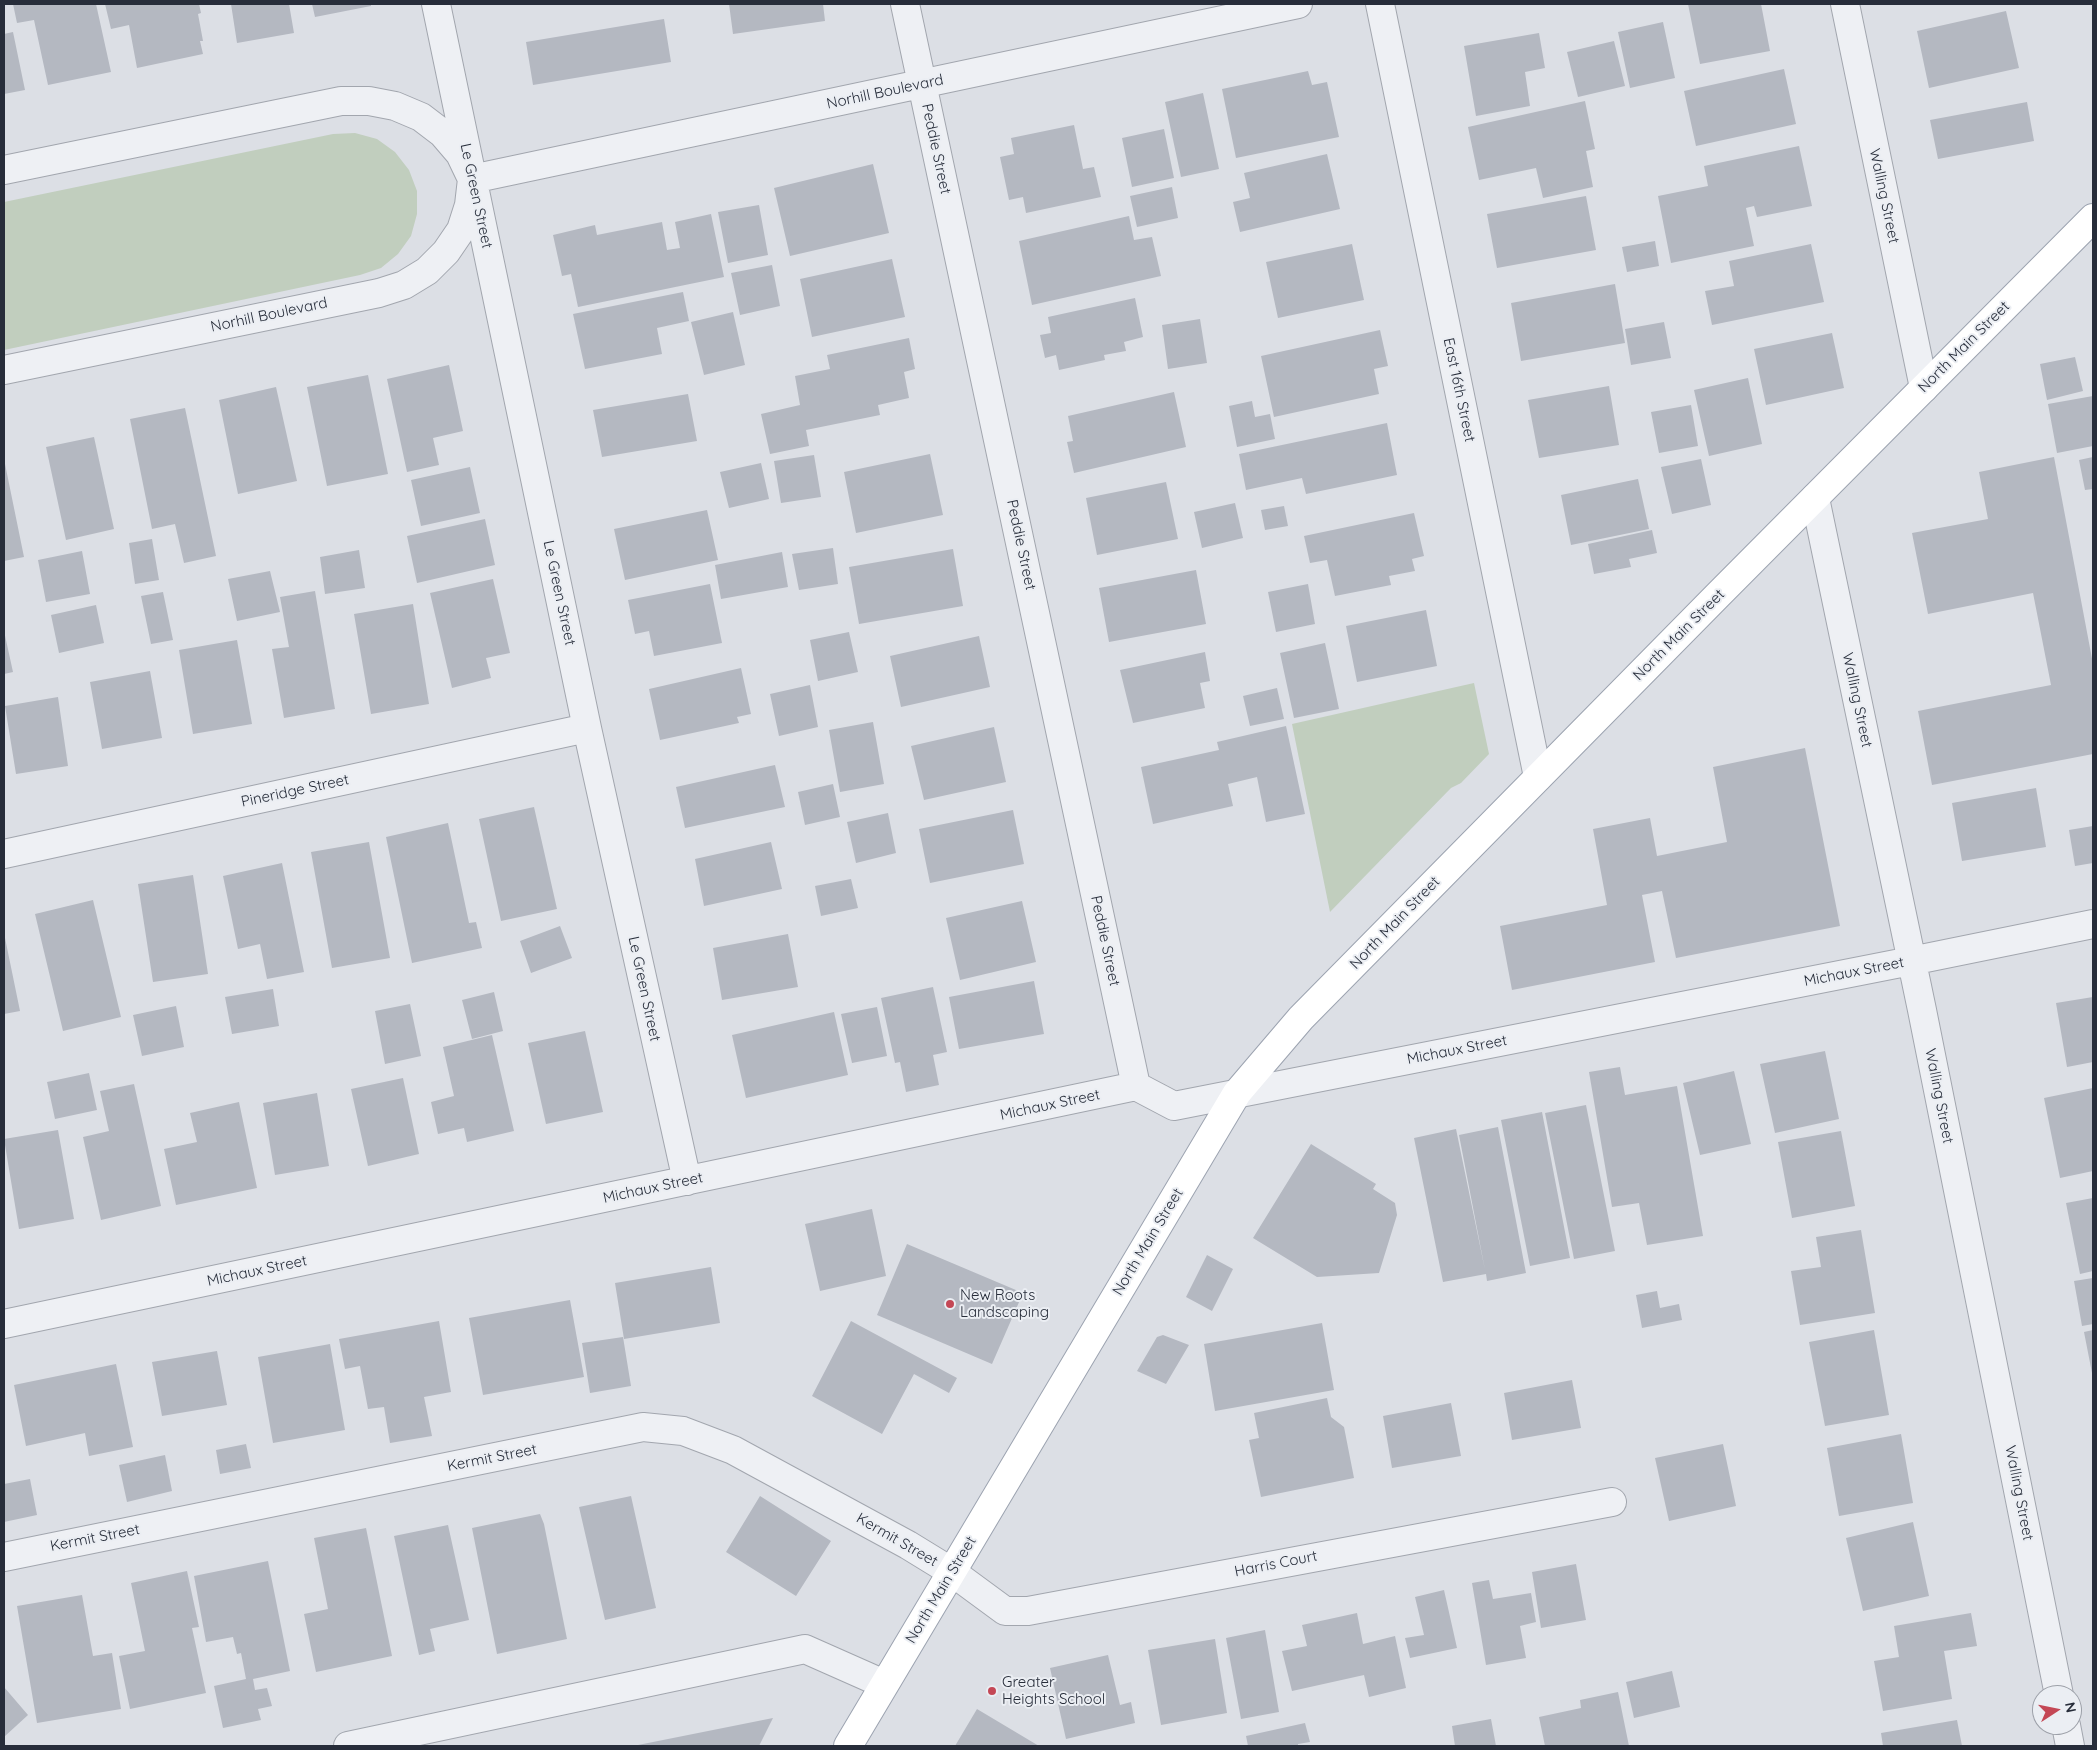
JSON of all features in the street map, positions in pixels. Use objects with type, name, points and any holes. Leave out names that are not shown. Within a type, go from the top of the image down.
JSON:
[{"type":"main road","name":"North Main Street","points":[[848,1746],[1238,1093],[1301,1018],[2093,218]]},
{"type":"street","name":"Le Green Street","points":[[436,4],[587,728],[687,1181]]},
{"type":"street","name":"Peddie Street","points":[[904,4],[1136,1086]]},
{"type":"street","name":"Norhill Boulevard","points":[[4,370],[379,293],[404,285],[427,271],[446,252],[460,230],[469,205],[472,179],[1298,4]]},
{"type":"street","name":"East 16th Street","points":[[1380,4],[1538,777]]},
{"type":"street","name":"Walling Street","points":[[1845,4],[1924,388]]},
{"type":"street","points":[[4,170],[342,101],[369,101],[396,106],[421,117],[442,133],[460,154],[472,179]]},
{"type":"street","name":"Walling Street","points":[[1815,498],[1912,961],[2058,1685]]},
{"type":"street","name":"Pineridge Street","points":[[4,854],[587,728]]},
{"type":"street","name":"Michaux Street","points":[[4,1324],[1136,1086],[1174,1106],[2093,924]]},
{"type":"street","name":"Kermit Street","points":[[4,1557],[643,1427],[683,1431],[733,1450],[902,1541],[952,1572]]},
{"type":"street","name":"Harris Court","points":[[952,1572],[1005,1611],[1028,1611],[1612,1502]]},
{"type":"street","points":[[348,1746],[805,1649],[884,1684]]},
{"type":"green space","points":[[355,133],[377,139],[395,152],[409,170],[417,191],[417,214],[411,236],[398,254],[381,268],[360,275],[4,350],[4,202],[333,134]]},
{"type":"green space","points":[[1474,683],[1489,754],[1461,783],[1451,788],[1330,912],[1292,724]]},
{"type":"building","points":[[13,4],[96,4],[111,72],[48,85],[34,20],[17,23]]},
{"type":"building","points":[[105,4],[199,4],[201,13],[198,14],[203,41],[200,41],[203,54],[137,68],[129,25],[111,29]]},
{"type":"building","points":[[231,4],[289,4],[294,33],[237,43]]},
{"type":"building","points":[[312,4],[371,4],[371,6],[315,17]]},
{"type":"building","points":[[729,4],[823,4],[825,21],[733,34]]},
{"type":"building","points":[[1688,4],[1761,4],[1770,51],[1700,64]]},
{"type":"building","points":[[2006,11],[2019,68],[1929,88],[1917,31]]},
{"type":"building","points":[[664,19],[671,62],[533,85],[526,42]]},
{"type":"building","points":[[1663,22],[1675,78],[1630,88],[1618,32]]},
{"type":"building","points":[[13,32],[25,90],[4,94],[4,34]]},
{"type":"building","points":[[1539,33],[1545,68],[1525,72],[1530,106],[1476,116],[1464,46]]},
{"type":"building","points":[[1614,41],[1625,86],[1578,97],[1567,52]]},
{"type":"building","points":[[1784,69],[1796,124],[1696,146],[1684,91]]},
{"type":"building","points":[[1308,71],[1312,85],[1327,82],[1339,137],[1236,158],[1222,89]]},
{"type":"building","points":[[1203,93],[1219,169],[1181,177],[1165,102]]},
{"type":"building","points":[[1585,101],[1595,149],[1586,151],[1593,187],[1543,198],[1536,168],[1479,180],[1468,127]]},
{"type":"building","points":[[2027,102],[2034,141],[1938,159],[1930,120]]},
{"type":"building","points":[[1074,125],[1083,169],[1094,167],[1101,197],[1026,213],[1023,197],[1009,200],[1000,157],[1014,154],[1011,138]]},
{"type":"building","points":[[1164,129],[1174,178],[1132,187],[1122,138]]},
{"type":"building","points":[[1799,146],[1812,206],[1757,217],[1754,206],[1746,208],[1754,246],[1671,263],[1658,196],[1708,186],[1704,166]]},
{"type":"building","points":[[1327,154],[1340,209],[1240,232],[1233,202],[1250,198],[1244,173]]},
{"type":"building","points":[[873,164],[889,233],[790,256],[774,188]]},
{"type":"building","points":[[1172,187],[1178,218],[1137,227],[1130,196]]},
{"type":"building","points":[[1586,196],[1596,250],[1497,268],[1487,214]]},
{"type":"building","points":[[759,205],[768,255],[728,263],[718,212]]},
{"type":"building","points":[[711,214],[724,277],[578,307],[571,274],[562,276],[553,235],[595,225],[597,235],[662,222],[667,250],[680,248],[675,222]]},
{"type":"building","points":[[1129,216],[1134,240],[1152,237],[1161,276],[1032,305],[1019,241]]},
{"type":"building","points":[[1655,241],[1659,266],[1627,272],[1622,247]]},
{"type":"building","points":[[1352,244],[1364,300],[1278,318],[1266,262]]},
{"type":"building","points":[[1811,244],[1824,302],[1712,325],[1705,291],[1734,286],[1729,261]]},
{"type":"building","points":[[892,259],[905,317],[812,337],[800,279]]},
{"type":"building","points":[[772,265],[780,306],[740,315],[731,273]]},
{"type":"building","points":[[1615,284],[1625,343],[1521,361],[1511,303]]},
{"type":"building","points":[[683,292],[689,321],[657,328],[662,354],[585,369],[573,314]]},
{"type":"building","points":[[1135,298],[1143,337],[1124,342],[1126,351],[1104,355],[1105,360],[1059,370],[1056,355],[1045,358],[1040,335],[1051,333],[1048,317]]},
{"type":"building","points":[[733,312],[745,365],[704,375],[691,322]]},
{"type":"building","points":[[1200,319],[1207,363],[1168,369],[1162,325]]},
{"type":"building","points":[[1664,322],[1671,358],[1631,365],[1625,329]]},
{"type":"building","points":[[1380,330],[1388,366],[1374,369],[1379,394],[1274,417],[1261,356]]},
{"type":"building","points":[[1832,333],[1844,388],[1766,405],[1754,349]]},
{"type":"building","points":[[909,338],[915,369],[904,372],[909,398],[878,405],[880,415],[806,430],[809,446],[770,454],[761,414],[800,405],[795,376],[830,369],[827,355]]},
{"type":"building","points":[[2075,357],[2083,391],[2047,400],[2040,364]]},
{"type":"building","points":[[449,365],[463,431],[433,438],[439,465],[407,472],[387,379]]},
{"type":"building","points":[[368,375],[388,474],[327,486],[307,387]]},
{"type":"building","points":[[1748,378],[1762,444],[1709,456],[1694,390]]},
{"type":"building","points":[[1609,386],[1619,445],[1539,458],[1528,400]]},
{"type":"building","points":[[276,387],[297,481],[238,494],[219,400]]},
{"type":"building","points":[[1174,392],[1186,447],[1074,473],[1067,442],[1073,441],[1068,416]]},
{"type":"building","points":[[688,394],[697,441],[602,457],[593,410]]},
{"type":"building","points":[[2093,396],[2093,446],[2057,453],[2048,404]]},
{"type":"building","points":[[1252,401],[1255,417],[1270,414],[1275,439],[1237,447],[1229,406]]},
{"type":"building","points":[[1691,405],[1698,446],[1659,453],[1651,412]]},
{"type":"building","points":[[185,408],[216,556],[184,563],[175,524],[152,529],[130,419]]},
{"type":"building","points":[[1387,423],[1397,475],[1306,494],[1302,478],[1246,490],[1239,454]]},
{"type":"building","points":[[94,437],[114,529],[66,540],[46,447]]},
{"type":"building","points":[[930,454],[943,515],[856,533],[844,472]]},
{"type":"building","points":[[814,455],[821,497],[781,503],[774,461]]},
{"type":"building","points":[[2054,457],[2093,664],[2093,754],[1932,785],[1918,711],[2051,685],[2033,593],[1928,614],[1912,533],[1988,519],[1979,472]]},
{"type":"building","points":[[2093,457],[2093,489],[2085,490],[2079,460]]},
{"type":"building","points":[[4,459],[24,557],[4,561]]},
{"type":"building","points":[[1701,459],[1711,505],[1672,514],[1661,467]]},
{"type":"building","points":[[761,463],[769,499],[729,508],[720,472]]},
{"type":"building","points":[[470,467],[480,513],[421,526],[411,480]]},
{"type":"building","points":[[1638,479],[1649,529],[1571,545],[1561,495]]},
{"type":"building","points":[[1166,482],[1178,539],[1097,555],[1086,498]]},
{"type":"building","points":[[1235,503],[1243,538],[1202,548],[1194,512]]},
{"type":"building","points":[[1284,506],[1288,526],[1265,530],[1261,510]]},
{"type":"building","points":[[707,510],[718,560],[625,580],[614,529]]},
{"type":"building","points":[[1414,513],[1424,556],[1412,559],[1415,571],[1389,576],[1391,585],[1335,596],[1327,560],[1310,563],[1304,536]]},
{"type":"building","points":[[485,519],[495,565],[417,583],[407,536]]},
{"type":"building","points":[[1652,530],[1657,553],[1629,559],[1631,567],[1594,574],[1588,544]]},
{"type":"building","points":[[152,539],[159,580],[135,584],[129,543]]},
{"type":"building","points":[[833,548],[838,584],[799,590],[792,554]]},
{"type":"building","points":[[953,549],[963,606],[859,624],[849,567]]},
{"type":"building","points":[[359,550],[365,588],[325,594],[320,557]]},
{"type":"building","points":[[82,551],[90,594],[46,602],[38,560]]},
{"type":"building","points":[[782,552],[788,587],[721,599],[715,565]]},
{"type":"building","points":[[1196,570],[1206,624],[1109,642],[1099,588]]},
{"type":"building","points":[[270,571],[280,612],[237,621],[228,579]]},
{"type":"building","points":[[493,579],[510,653],[486,658],[491,678],[452,688],[430,593]]},
{"type":"building","points":[[710,584],[722,643],[654,656],[649,631],[635,634],[628,600]]},
{"type":"building","points":[[1308,584],[1315,624],[1276,632],[1268,592]]},
{"type":"building","points":[[315,591],[335,709],[284,718],[272,649],[289,647],[280,597]]},
{"type":"building","points":[[163,592],[173,640],[151,644],[141,596]]},
{"type":"building","points":[[413,604],[429,704],[371,714],[354,614]]},
{"type":"building","points":[[96,605],[104,643],[59,653],[51,615]]},
{"type":"building","points":[[1426,610],[1437,666],[1357,682],[1346,626]]},
{"type":"building","points":[[4,631],[13,672],[4,674]]},
{"type":"building","points":[[849,632],[858,672],[818,681],[810,640]]},
{"type":"building","points":[[979,636],[990,687],[901,707],[890,656]]},
{"type":"building","points":[[237,640],[252,724],[193,734],[179,650]]},
{"type":"building","points":[[1325,643],[1339,709],[1294,718],[1280,653]]},
{"type":"building","points":[[1205,652],[1210,681],[1200,683],[1205,708],[1133,723],[1120,670]]},
{"type":"building","points":[[741,668],[751,714],[737,717],[739,723],[660,740],[649,689]]},
{"type":"building","points":[[150,671],[162,738],[102,749],[90,682]]},
{"type":"building","points":[[810,685],[818,727],[779,736],[770,694]]},
{"type":"building","points":[[1277,688],[1284,719],[1250,726],[1243,696]]},
{"type":"building","points":[[58,697],[68,766],[16,774],[5,706]]},
{"type":"building","points":[[873,722],[884,784],[840,792],[829,730]]},
{"type":"building","points":[[1286,726],[1305,814],[1266,822],[1257,777],[1228,784],[1233,806],[1153,824],[1141,767],[1219,750],[1217,742]]},
{"type":"building","points":[[994,727],[1006,782],[924,800],[911,746]]},
{"type":"building","points":[[1805,748],[1840,926],[1676,958],[1662,891],[1642,895],[1655,962],[1512,990],[1500,926],[1607,905],[1593,829],[1650,818],[1657,856],[1727,842],[1713,767]]},
{"type":"building","points":[[775,765],[785,807],[685,828],[676,787]]},
{"type":"building","points":[[833,784],[840,817],[805,825],[798,792]]},
{"type":"building","points":[[2036,788],[2046,847],[1962,861],[1952,803]]},
{"type":"building","points":[[534,807],[557,909],[501,921],[479,819]]},
{"type":"building","points":[[1013,810],[1024,864],[930,883],[919,829]]},
{"type":"building","points":[[888,813],[896,853],[856,863],[847,822]]},
{"type":"building","points":[[448,823],[469,923],[476,922],[482,948],[412,963],[386,837]]},
{"type":"building","points":[[2093,826],[2093,863],[2075,866],[2069,830]]},
{"type":"building","points":[[369,842],[390,958],[332,968],[311,852]]},
{"type":"building","points":[[771,842],[782,889],[704,906],[695,859]]},
{"type":"building","points":[[282,863],[304,972],[267,979],[260,944],[238,949],[223,876]]},
{"type":"building","points":[[193,875],[208,974],[153,982],[138,884]]},
{"type":"building","points":[[851,879],[858,908],[821,916],[815,886]]},
{"type":"building","points":[[93,900],[121,1017],[63,1031],[35,914]]},
{"type":"building","points":[[1022,901],[1036,962],[960,980],[946,918]]},
{"type":"building","points":[[560,926],[572,958],[531,973],[520,941]]},
{"type":"building","points":[[4,933],[20,1011],[4,1014]]},
{"type":"building","points":[[788,934],[798,987],[722,1000],[713,948]]},
{"type":"building","points":[[1034,981],[1044,1034],[959,1049],[949,997]]},
{"type":"building","points":[[933,987],[947,1052],[933,1055],[939,1085],[906,1092],[900,1062],[895,1063],[881,998]]},
{"type":"building","points":[[273,989],[279,1026],[232,1034],[225,997]]},
{"type":"building","points":[[494,992],[503,1031],[472,1039],[462,1000]]},
{"type":"building","points":[[2093,997],[2093,1062],[2067,1067],[2056,1003]]},
{"type":"building","points":[[410,1004],[421,1056],[385,1064],[375,1011]]},
{"type":"building","points":[[176,1006],[184,1047],[142,1056],[133,1015]]},
{"type":"building","points":[[877,1007],[887,1056],[852,1063],[841,1014]]},
{"type":"building","points":[[834,1012],[848,1075],[746,1098],[732,1035]]},
{"type":"building","points":[[585,1031],[603,1112],[546,1124],[528,1043]]},
{"type":"building","points":[[492,1035],[514,1131],[467,1142],[464,1128],[438,1134],[431,1102],[454,1096],[443,1047]]},
{"type":"building","points":[[1825,1051],[1839,1119],[1775,1133],[1760,1064]]},
{"type":"building","points":[[1620,1067],[1625,1095],[1677,1086],[1703,1236],[1647,1245],[1639,1203],[1612,1207],[1589,1072]]},
{"type":"building","points":[[1734,1071],[1751,1144],[1700,1155],[1683,1083]]},
{"type":"building","points":[[89,1073],[97,1110],[55,1119],[47,1082]]},
{"type":"building","points":[[403,1078],[419,1154],[368,1166],[351,1089]]},
{"type":"building","points":[[134,1084],[161,1206],[101,1220],[83,1137],[109,1131],[100,1091]]},
{"type":"building","points":[[2093,1088],[2093,1171],[2060,1178],[2044,1098]]},
{"type":"building","points":[[317,1093],[329,1166],[275,1175],[263,1103]]},
{"type":"building","points":[[239,1102],[257,1188],[176,1205],[164,1149],[197,1142],[190,1113]]},
{"type":"building","points":[[1586,1105],[1615,1251],[1574,1259],[1545,1113]]},
{"type":"building","points":[[1542,1112],[1570,1258],[1530,1266],[1501,1120]]},
{"type":"building","points":[[1498,1127],[1526,1273],[1487,1281],[1486,1274],[1443,1282],[1414,1138],[1456,1129],[1485,1270],[1459,1135]]},
{"type":"building","points":[[58,1130],[74,1219],[19,1229],[4,1139]]},
{"type":"building","points":[[1841,1131],[1855,1206],[1792,1218],[1778,1142]]},
{"type":"building","points":[[1311,1144],[1376,1184],[1373,1189],[1395,1203],[1397,1215],[1379,1273],[1317,1277],[1253,1238]]},
{"type":"building","points":[[2093,1198],[2093,1271],[2080,1274],[2066,1203]]},
{"type":"building","points":[[872,1209],[886,1276],[820,1291],[805,1224]]},
{"type":"building","points":[[1861,1230],[1875,1313],[1800,1325],[1791,1271],[1821,1267],[1816,1237]]},
{"type":"building","name":"New Roots Landscaping","points":[[907,1244],[1023,1293],[992,1364],[877,1315]]},
{"type":"building","points":[[1207,1255],[1233,1269],[1212,1311],[1186,1297]]},
{"type":"building","points":[[711,1267],[720,1323],[624,1339],[615,1283]]},
{"type":"building","points":[[2093,1278],[2093,1324],[2082,1326],[2074,1281]]},
{"type":"building","points":[[1657,1291],[1660,1308],[1679,1304],[1682,1320],[1642,1328],[1636,1295]]},
{"type":"building","points":[[570,1300],[584,1377],[483,1395],[469,1318]]},
{"type":"building","points":[[439,1321],[451,1392],[424,1397],[432,1436],[390,1443],[384,1407],[368,1409],[360,1366],[345,1369],[339,1339]]},
{"type":"building","points":[[851,1321],[957,1378],[949,1393],[914,1374],[882,1434],[812,1396]]},
{"type":"building","points":[[1322,1323],[1334,1390],[1215,1411],[1204,1344]]},
{"type":"building","points":[[1874,1330],[1889,1415],[1825,1426],[1809,1342]]},
{"type":"building","points":[[2093,1330],[2093,1373],[2092,1373],[2084,1332]]},
{"type":"building","points":[[1163,1335],[1189,1345],[1166,1384],[1137,1371],[1157,1337]]},
{"type":"building","points":[[623,1337],[631,1386],[590,1393],[582,1343]]},
{"type":"building","points":[[330,1344],[345,1430],[273,1443],[258,1357]]},
{"type":"building","points":[[217,1351],[227,1405],[162,1416],[152,1362]]},
{"type":"building","points":[[116,1364],[133,1447],[89,1456],[85,1433],[26,1446],[14,1385]]},
{"type":"building","points":[[1572,1380],[1581,1428],[1512,1440],[1504,1393]]},
{"type":"building","points":[[1327,1398],[1331,1417],[1344,1427],[1354,1478],[1261,1497],[1249,1440],[1259,1438],[1254,1413]]},
{"type":"building","points":[[1451,1403],[1461,1456],[1392,1468],[1383,1416]]},
{"type":"building","points":[[1901,1434],[1913,1503],[1839,1516],[1827,1448]]},
{"type":"building","points":[[246,1444],[251,1468],[220,1474],[216,1450]]},
{"type":"building","points":[[1723,1444],[1736,1506],[1669,1521],[1655,1458]]},
{"type":"building","points":[[165,1455],[172,1491],[127,1502],[119,1465]]},
{"type":"building","points":[[30,1479],[37,1515],[4,1522],[4,1484]]},
{"type":"building","points":[[631,1496],[656,1608],[605,1620],[579,1507]]},
{"type":"building","points":[[760,1496],[831,1541],[796,1596],[726,1552]]},
{"type":"building","points":[[540,1514],[544,1524],[567,1639],[497,1654],[472,1528]]},
{"type":"building","points":[[1913,1522],[1929,1596],[1863,1611],[1846,1538]]},
{"type":"building","points":[[448,1525],[469,1620],[430,1629],[435,1651],[419,1655],[394,1536]]},
{"type":"building","points":[[366,1528],[392,1656],[316,1672],[304,1614],[328,1609],[314,1538]]},
{"type":"building","points":[[268,1561],[290,1671],[253,1679],[255,1690],[267,1688],[272,1706],[258,1709],[261,1720],[223,1728],[214,1686],[246,1679],[241,1653],[237,1654],[233,1637],[206,1642],[194,1576]]},
{"type":"building","points":[[1576,1564],[1586,1620],[1541,1628],[1532,1572]]},
{"type":"building","points":[[187,1571],[199,1627],[192,1628],[206,1693],[130,1709],[119,1656],[145,1651],[131,1583]]},
{"type":"building","points":[[1489,1580],[1493,1599],[1531,1593],[1536,1622],[1520,1626],[1526,1658],[1486,1665],[1472,1583]]},
{"type":"building","points":[[1444,1590],[1457,1648],[1410,1658],[1405,1638],[1424,1635],[1415,1597]]},
{"type":"building","points":[[82,1595],[93,1656],[112,1653],[121,1709],[37,1723],[17,1606]]},
{"type":"building","points":[[1357,1613],[1363,1644],[1395,1636],[1406,1688],[1369,1697],[1364,1675],[1292,1691],[1282,1651],[1307,1646],[1302,1625]]},
{"type":"building","points":[[1971,1613],[1977,1646],[1944,1651],[1952,1699],[1883,1711],[1874,1661],[1899,1657],[1894,1626]]},
{"type":"building","points":[[1265,1630],[1279,1712],[1241,1719],[1226,1638]]},
{"type":"building","points":[[1215,1639],[1227,1713],[1161,1725],[1148,1650]]},
{"type":"building","points":[[1108,1655],[1120,1705],[1131,1702],[1135,1723],[1066,1739],[1050,1668]]},
{"type":"building","points":[[1672,1671],[1680,1707],[1634,1718],[1626,1682]]},
{"type":"building","points":[[4,1687],[28,1715],[4,1737]]},
{"type":"building","points":[[1618,1692],[1629,1746],[1545,1746],[1539,1717],[1581,1708],[1580,1700]]},
{"type":"building","points":[[977,1709],[1039,1746],[955,1746]]},
{"type":"building","points":[[773,1718],[759,1746],[638,1746],[638,1745]]},
{"type":"building","points":[[1491,1719],[1496,1746],[1455,1746],[1452,1726]]},
{"type":"building","points":[[1957,1720],[1962,1746],[1883,1746],[1881,1733]]},
{"type":"building","points":[[1305,1723],[1310,1742],[1298,1744],[1298,1746],[1248,1746],[1246,1736]]},
{"type":"place","name":"New Roots Landscaping","points":[[950,1304]]},
{"type":"place","name":"Greater Heights School","points":[[992,1691]]}]
